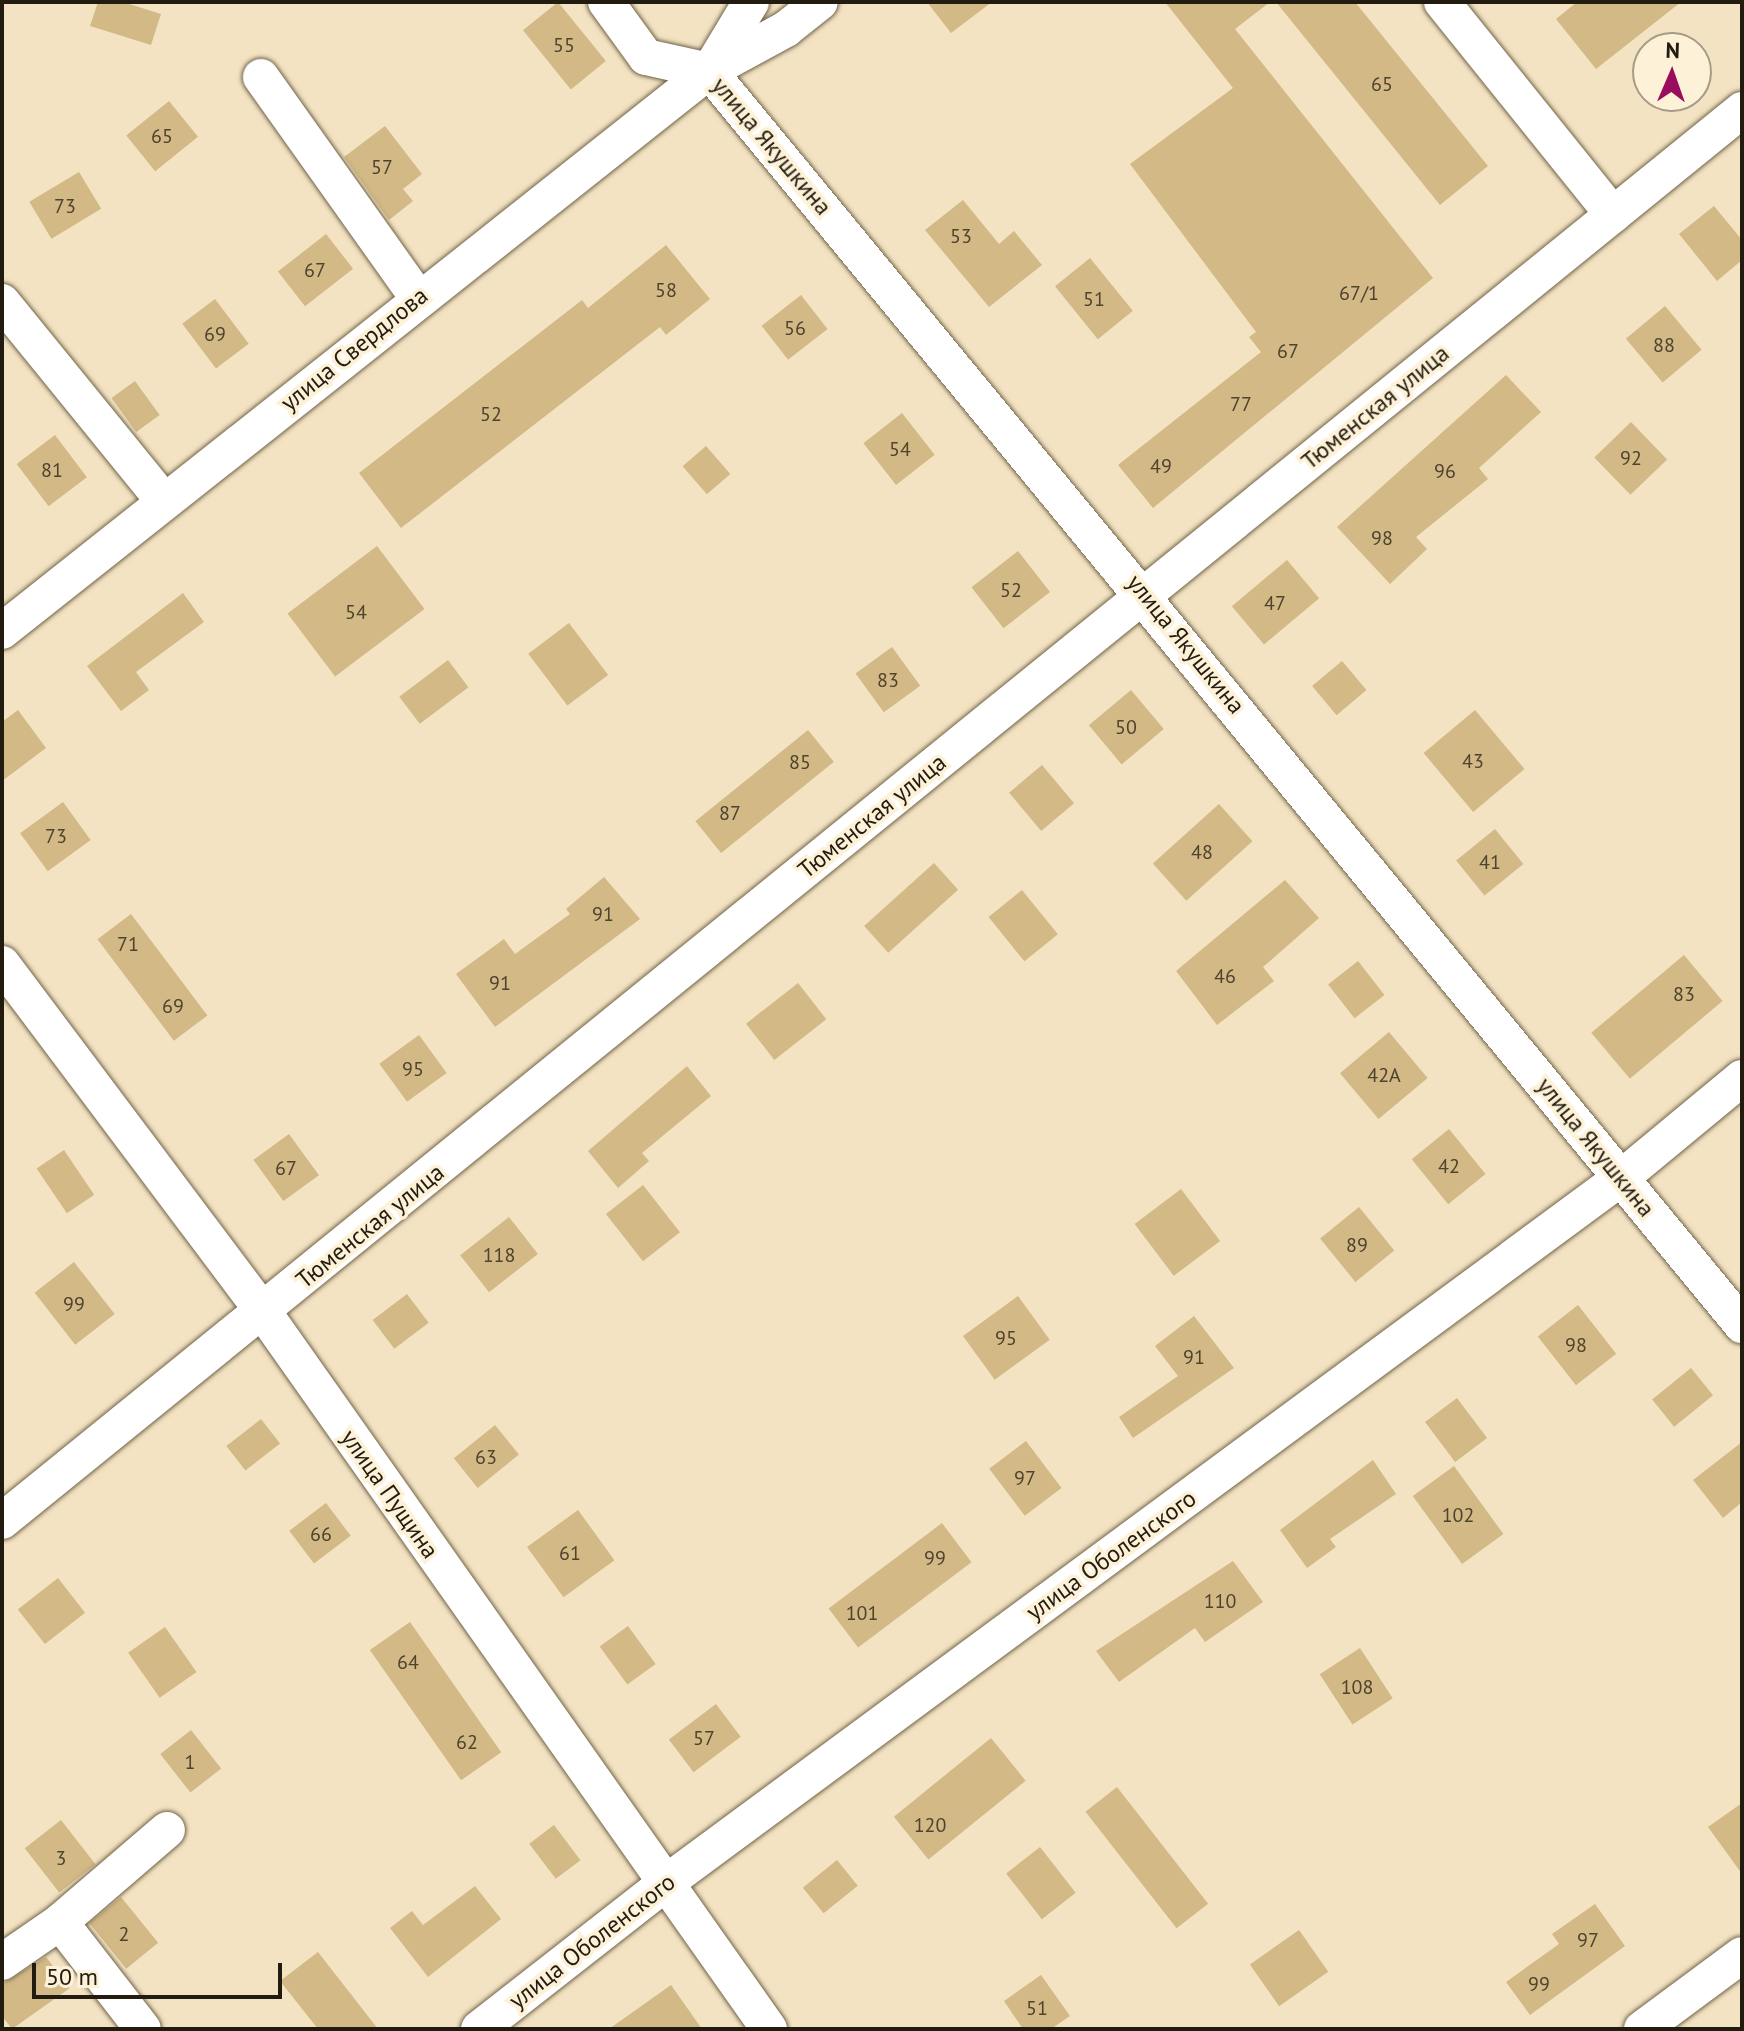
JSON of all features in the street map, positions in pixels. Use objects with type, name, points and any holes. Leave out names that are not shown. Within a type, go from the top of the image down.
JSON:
[{"type":"street","name":"улица Якушкина","points":[[606,2],[646,57],[709,71],[1144,593],[1742,1325]]},
{"type":"street","name":"улица Свердлова","points":[[709,71],[751,2]]},
{"type":"street","name":"улица Свердлова","points":[[2,631],[418,298],[709,71],[786,29],[820,2]]},
{"type":"street","points":[[1442,2],[1613,215]]},
{"type":"street","points":[[261,77],[418,298]]},
{"type":"street","name":"Тюменская улица","points":[[2,1521],[264,1313],[1144,593],[1742,110]]},
{"type":"street","points":[[2,302],[164,501]]},
{"type":"street","name":"улица Пущина","points":[[2,964],[264,1313],[663,1885],[769,2029]]},
{"type":"street","name":"улица Оболенского","points":[[479,2029],[663,1885],[1621,1178],[1742,1078]]},
{"type":"street","points":[[2,1962],[60,1922],[167,1830]]},
{"type":"street","points":[[60,1922],[143,2029]]},
{"type":"street","points":[[1642,2029],[1742,1955]]},
{"type":"building","points":[[98,2],[123,2],[161,14],[151,45],[90,26]]},
{"type":"building","points":[[558,2],[606,61],[571,89],[523,30]]},
{"type":"building","points":[[927,2],[992,2],[951,33]]},
{"type":"building","points":[[1165,2],[1270,2],[1235,29],[1433,278],[1153,508],[1118,465],[1261,352],[1249,337],[1256,332],[1130,164],[1233,88]]},
{"type":"building","points":[[1276,2],[1355,2],[1488,166],[1440,205]]},
{"type":"building","points":[[1577,2],[1681,2],[1643,32],[1632,32],[1632,41],[1596,69],[1556,19]]},
{"type":"building","points":[[169,101],[198,137],[155,171],[126,136]]},
{"type":"building","points":[[385,126],[422,174],[403,189],[413,201],[389,220],[344,157]]},
{"type":"building","points":[[79,172],[101,209],[51,239],[29,202]]},
{"type":"building","points":[[963,200],[999,244],[1014,231],[1042,265],[989,307],[925,230]]},
{"type":"building","points":[[1714,206],[1742,240],[1742,260],[1717,281],[1679,234]]},
{"type":"building","points":[[326,234],[353,269],[305,306],[278,272]]},
{"type":"building","points":[[666,245],[710,299],[666,335],[660,327],[401,528],[359,473],[582,300],[588,308]]},
{"type":"building","points":[[1090,258],[1133,311],[1098,339],[1055,286]]},
{"type":"building","points":[[801,295],[827,329],[788,360],[762,326]]},
{"type":"building","points":[[215,299],[249,344],[216,368],[182,324]]},
{"type":"building","points":[[1665,306],[1702,350],[1663,382],[1626,339]]},
{"type":"building","points":[[1506,375],[1541,412],[1479,468],[1488,479],[1416,537],[1427,549],[1390,584],[1337,527]]},
{"type":"building","points":[[135,381],[160,415],[136,432],[112,398]]},
{"type":"building","points":[[902,413],[935,455],[896,485],[863,443]]},
{"type":"building","points":[[1631,422],[1667,459],[1630,495],[1594,457]]},
{"type":"building","points":[[55,435],[87,477],[49,506],[17,464]]},
{"type":"building","points":[[706,446],[730,474],[707,494],[683,466]]},
{"type":"building","points":[[377,546],[425,609],[335,676],[288,613]]},
{"type":"building","points":[[1018,551],[1050,592],[1004,628],[972,587]]},
{"type":"building","points":[[1287,560],[1319,598],[1264,645],[1232,606]]},
{"type":"building","points":[[183,593],[204,622],[136,672],[149,690],[121,711],[87,666]]},
{"type":"building","points":[[569,623],[608,675],[567,706],[528,654]]},
{"type":"building","points":[[892,647],[920,686],[884,712],[856,673]]},
{"type":"building","points":[[448,660],[468,687],[420,724],[399,697]]},
{"type":"building","points":[[1342,661],[1366,690],[1337,715],[1312,686]]},
{"type":"building","points":[[1131,690],[1164,729],[1122,764],[1089,725]]},
{"type":"building","points":[[18,710],[46,748],[2,781],[2,722]]},
{"type":"building","points":[[1475,710],[1524,769],[1473,812],[1424,753]]},
{"type":"building","points":[[808,730],[834,762],[721,853],[695,821]]},
{"type":"building","points":[[1042,765],[1074,803],[1041,831],[1009,793]]},
{"type":"building","points":[[63,802],[91,840],[48,871],[20,833]]},
{"type":"building","points":[[1219,804],[1252,841],[1186,901],[1153,864]]},
{"type":"building","points":[[1495,829],[1523,864],[1484,895],[1456,860]]},
{"type":"building","points":[[934,863],[958,890],[888,953],[864,926]]},
{"type":"building","points":[[604,877],[640,919],[495,1027],[456,974],[504,939],[515,954],[570,914],[566,909]]},
{"type":"building","points":[[1285,880],[1319,918],[1263,967],[1274,981],[1217,1025],[1176,971]]},
{"type":"building","points":[[1022,890],[1058,934],[1024,961],[989,917]]},
{"type":"building","points":[[131,914],[207,1015],[174,1041],[97,939]]},
{"type":"building","points":[[1684,955],[1723,1001],[1630,1079],[1591,1033]]},
{"type":"building","points":[[1358,961],[1384,995],[1355,1018],[1328,984]]},
{"type":"building","points":[[798,983],[826,1019],[774,1060],[746,1024]]},
{"type":"building","points":[[1389,1032],[1428,1078],[1379,1119],[1340,1073]]},
{"type":"building","points":[[419,1035],[447,1073],[407,1102],[379,1064]]},
{"type":"building","points":[[687,1066],[711,1096],[642,1153],[649,1161],[618,1188],[588,1151]]},
{"type":"building","points":[[1449,1129],[1486,1174],[1448,1204],[1412,1159]]},
{"type":"building","points":[[289,1134],[319,1175],[283,1201],[253,1160]]},
{"type":"building","points":[[64,1150],[94,1195],[67,1213],[37,1168]]},
{"type":"building","points":[[643,1185],[680,1232],[643,1261],[606,1214]]},
{"type":"building","points":[[1181,1189],[1220,1241],[1174,1276],[1135,1224]]},
{"type":"building","points":[[1359,1207],[1394,1251],[1355,1282],[1320,1238]]},
{"type":"building","points":[[509,1217],[538,1254],[489,1292],[460,1255]]},
{"type":"building","points":[[74,1262],[115,1314],[75,1345],[35,1293]]},
{"type":"building","points":[[407,1294],[429,1323],[394,1349],[373,1320]]},
{"type":"building","points":[[1018,1296],[1050,1340],[995,1380],[963,1336]]},
{"type":"building","points":[[1578,1305],[1616,1354],[1576,1385],[1538,1336]]},
{"type":"building","points":[[1194,1316],[1234,1368],[1133,1438],[1119,1417],[1178,1376],[1155,1346]]},
{"type":"building","points":[[1691,1368],[1713,1395],[1674,1427],[1652,1399]]},
{"type":"building","points":[[1457,1398],[1487,1438],[1455,1462],[1425,1422]]},
{"type":"building","points":[[261,1419],[280,1443],[245,1471],[226,1446]]},
{"type":"building","points":[[495,1425],[519,1455],[478,1488],[454,1458]]},
{"type":"building","points":[[1026,1441],[1062,1488],[1025,1516],[989,1469]]},
{"type":"building","points":[[1742,1442],[1742,1502],[1723,1518],[1693,1480]]},
{"type":"building","points":[[1373,1460],[1396,1494],[1330,1539],[1336,1547],[1307,1568],[1280,1530]]},
{"type":"building","points":[[1454,1466],[1503,1534],[1462,1564],[1413,1496]]},
{"type":"building","points":[[326,1503],[351,1536],[314,1563],[289,1531]]},
{"type":"building","points":[[578,1510],[614,1560],[563,1597],[527,1547]]},
{"type":"building","points":[[942,1523],[971,1562],[858,1648],[829,1608]]},
{"type":"building","points":[[1233,1561],[1263,1602],[1205,1642],[1195,1628],[1119,1682],[1096,1651]]},
{"type":"building","points":[[58,1578],[85,1613],[45,1644],[18,1609]]},
{"type":"building","points":[[410,1622],[501,1752],[461,1780],[370,1650]]},
{"type":"building","points":[[628,1626],[656,1664],[627,1685],[600,1647]]},
{"type":"building","points":[[165,1627],[197,1672],[160,1698],[128,1653]]},
{"type":"building","points":[[1360,1648],[1393,1698],[1352,1724],[1320,1674]]},
{"type":"building","points":[[716,1704],[741,1737],[694,1772],[669,1740]]},
{"type":"building","points":[[191,1730],[221,1769],[190,1793],[160,1754]]},
{"type":"building","points":[[991,1738],[1026,1781],[928,1859],[894,1817]]},
{"type":"building","points":[[1117,1787],[1208,1904],[1177,1928],[1085,1812]]},
{"type":"building","points":[[1742,1803],[1742,1874],[1708,1827]]},
{"type":"building","points":[[61,1820],[95,1864],[59,1892],[25,1848]]},
{"type":"building","points":[[554,1825],[580,1860],[556,1879],[529,1844]]},
{"type":"building","points":[[1040,1847],[1076,1893],[1042,1919],[1006,1873]]},
{"type":"building","points":[[837,1860],[858,1886],[824,1913],[803,1888]]},
{"type":"building","points":[[475,1886],[501,1919],[428,1977],[390,1928],[412,1911],[423,1925]]},
{"type":"building","points":[[121,1897],[158,1943],[126,1969],[89,1923]]},
{"type":"building","points":[[1595,1904],[1625,1946],[1530,2015],[1506,1982],[1559,1944],[1552,1934]]},
{"type":"building","points":[[1299,1930],[1328,1972],[1279,2006],[1250,1964]]},
{"type":"building","points":[[318,1952],[378,2029],[318,2029],[280,1981]]},
{"type":"building","points":[[46,1957],[70,1988],[12,2029],[2,2016],[2,1984]]},
{"type":"building","points":[[1041,1975],[1070,2016],[1051,2029],[1023,2029],[1004,2001]]},
{"type":"building","points":[[671,1985],[702,2029],[609,2029]]}]
